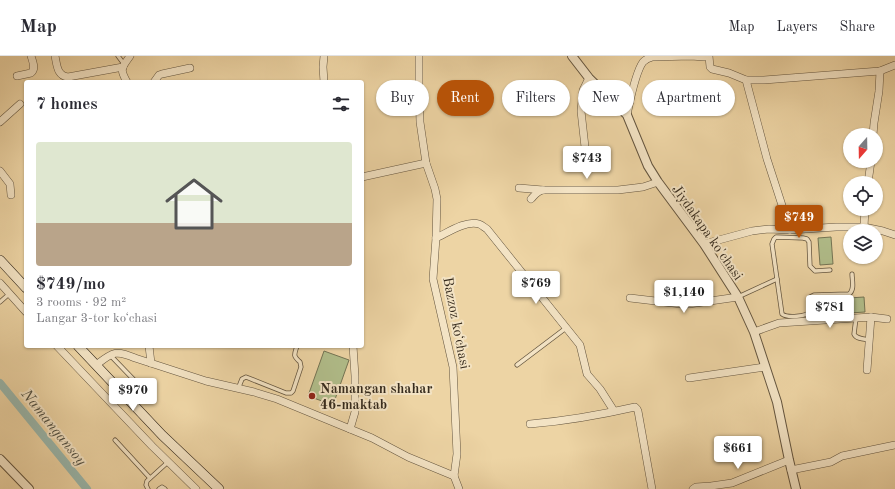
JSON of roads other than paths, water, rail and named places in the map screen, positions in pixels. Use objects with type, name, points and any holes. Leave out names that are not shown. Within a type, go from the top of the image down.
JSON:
[{"type":"main road","points":[[0,260],[24,286]]},
{"type":"main road","points":[[80,348],[162,435],[219,489]]},
{"type":"street","points":[[17,76],[33,72],[34,68],[31,56]]},
{"type":"street","points":[[55,56],[59,72],[64,77],[123,66]]},
{"type":"street","points":[[127,80],[122,72],[123,66],[130,56]]},
{"type":"street","points":[[324,56],[324,80]]},
{"type":"street","name":"Bazzoz koʻchasi","points":[[420,56],[420,122],[426,163],[435,189],[437,205],[433,279],[441,308],[453,367],[457,454],[454,476]]},
{"type":"street","name":"Jiydakapa ko'chasi","points":[[572,56],[589,78]]},
{"type":"street","points":[[634,86],[636,78],[644,62],[652,57],[709,56],[710,67],[712,69],[729,73],[746,80],[764,80],[798,76],[880,71],[895,66]]},
{"type":"street","points":[[155,80],[159,75],[190,68]]},
{"type":"street","points":[[874,128],[879,91],[880,71]]},
{"type":"street","points":[[577,163],[576,157],[585,147],[581,111],[584,85],[589,78]]},
{"type":"street","points":[[746,80],[767,158],[790,230]]},
{"type":"street","points":[[0,122],[20,104]]},
{"type":"street","name":"Jiydakapa ko'chasi","points":[[627,116],[648,166],[658,182],[704,244],[738,297],[754,332],[777,402],[796,489]]},
{"type":"street","points":[[364,177],[426,163]]},
{"type":"street","points":[[0,171],[9,181],[11,195]]},
{"type":"street","points":[[519,188],[543,190],[618,190],[643,187],[658,182]]},
{"type":"street","points":[[531,200],[536,193],[543,190]]},
{"type":"street","points":[[436,238],[471,223],[481,225],[488,229],[580,345],[587,374],[600,389],[614,411]]},
{"type":"street","points":[[704,244],[769,229],[790,230],[843,227]]},
{"type":"street","points":[[883,231],[895,235]]},
{"type":"street","points":[[0,283],[24,310]]},
{"type":"street","points":[[630,298],[690,304],[738,297]]},
{"type":"street","points":[[754,332],[779,323],[871,317],[887,319]]},
{"type":"street","points":[[867,370],[871,317]]},
{"type":"street","points":[[59,348],[168,462],[196,489]]},
{"type":"street","points":[[149,348],[151,363]]},
{"type":"street","points":[[350,429],[355,412],[353,348]]},
{"type":"street","points":[[96,365],[110,355],[121,352],[206,381],[277,399],[372,438],[408,457],[454,476],[459,489]]},
{"type":"street","points":[[689,378],[765,367]]},
{"type":"street","points":[[530,424],[552,422],[635,407],[638,411],[652,489]]},
{"type":"street","points":[[791,470],[831,462],[842,456],[895,445]]},
{"type":"street","points":[[0,459],[29,489]]},
{"type":"street","points":[[693,489],[696,487],[711,488],[732,483],[789,460]]},
{"type":"lane","points":[[118,56],[123,66]]},
{"type":"lane","points":[[830,270],[815,271],[811,268],[809,242],[803,238],[776,238],[772,241],[782,314],[784,316],[807,314],[810,309],[810,300],[812,295],[851,293],[853,290],[852,274]]},
{"type":"lane","points":[[738,297],[777,279]]},
{"type":"lane","points":[[0,302],[9,294]]},
{"type":"lane","points":[[856,318],[855,336],[870,340]]},
{"type":"lane","points":[[517,365],[566,327]]},
{"type":"lane","points":[[238,388],[242,379],[246,377],[291,394],[301,367],[300,362],[294,356],[297,348]]},
{"type":"lane","points":[[110,355],[137,383]]},
{"type":"lane","points":[[115,440],[150,478]]},
{"type":"lane","points":[[148,489],[146,487],[146,483],[168,462]]},
{"type":"lane","points":[[159,489],[165,489]]},
{"type":"waterway","name":"Namangansoy","points":[[0,383],[87,489]]},
{"type":"place","name":"Namangan shahar 46-maktab","points":[[312,396]]}]
